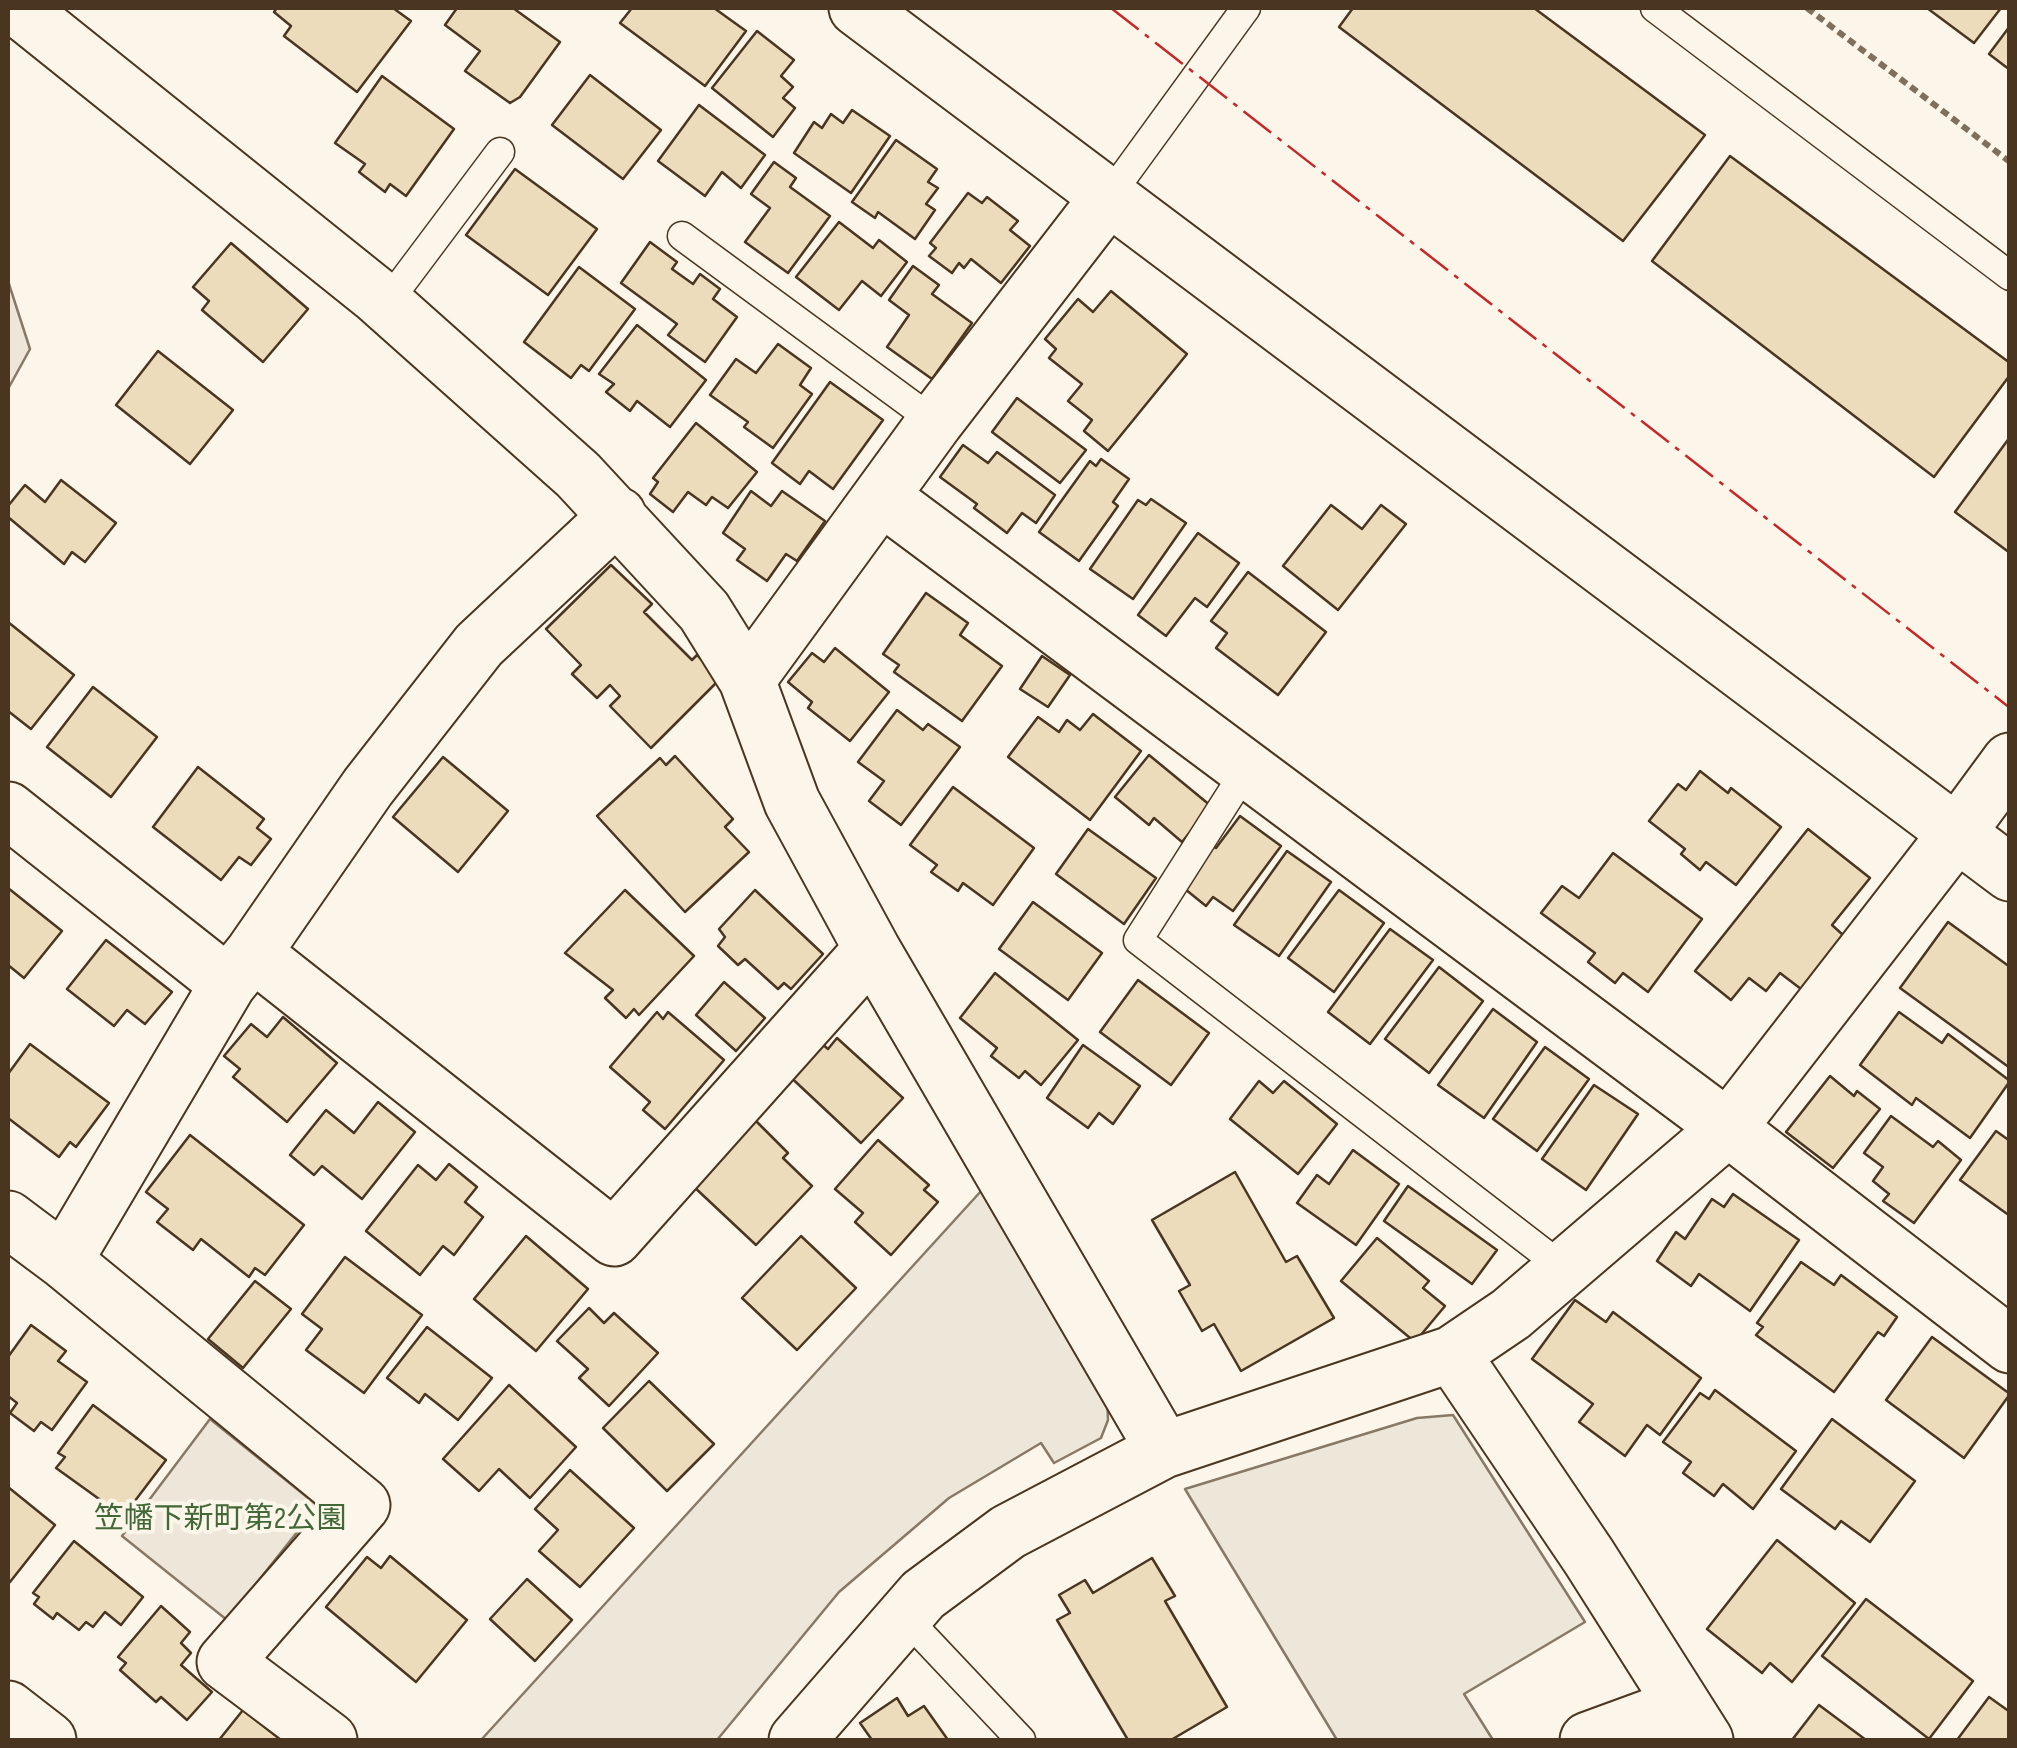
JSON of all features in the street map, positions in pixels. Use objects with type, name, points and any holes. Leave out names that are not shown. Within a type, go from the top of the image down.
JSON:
[{"type":"street","points":[[18,8],[74,24],[618,515],[704,611],[747,680],[792,802],[872,949],[1164,1450]]},
{"type":"street","points":[[857,8],[2010,873]]},
{"type":"street","points":[[747,680],[935,422],[1107,198]]},
{"type":"street","points":[[883,498],[1728,1128],[2010,1346]]},
{"type":"street","points":[[64,1261],[240,969],[368,787],[478,645],[618,515]]},
{"type":"street","points":[[797,1740],[923,1595],[1008,1532],[1164,1450],[1452,1354],[1566,1270],[1728,1128],[2010,762]]},
{"type":"street","points":[[8,810],[240,969],[614,1238],[872,949]]},
{"type":"street","points":[[8,1219],[362,1505],[225,1662],[329,1740]]},
{"type":"street","points":[[1452,1354],[1589,1557],[1693,1723],[1588,1740]]},
{"type":"street","points":[[8,1709],[48,1740]]},
{"type":"lane","points":[[1107,198],[1246,8]]},
{"type":"lane","points":[[1655,8],[2010,276]]},
{"type":"lane","points":[[386,304],[500,152]]},
{"type":"lane","points":[[682,236],[935,422]]},
{"type":"lane","points":[[1248,767],[1138,940],[1566,1270]]},
{"type":"lane","points":[[904,1616],[1021,1740]]},
{"type":"path","points":[[1806,8],[2010,162]]},
{"type":"green space","points":[[8,281],[30,349],[8,389]]},
{"type":"green space","name":"笠幡下新町第2公園","points":[[210,1419],[318,1506],[227,1620],[122,1536]]},
{"type":"shaded area","points":[[982,1190],[1107,1397],[1108,1420],[1101,1438],[1054,1463],[1041,1443],[949,1498],[839,1592],[717,1740],[481,1740]]},
{"type":"shaded area","points":[[1453,1415],[1585,1622],[1464,1694],[1493,1740],[1337,1740],[1185,1489],[1417,1418]]},
{"type":"building","points":[[277,8],[393,8],[411,21],[357,92],[284,36],[291,26],[274,12]]},
{"type":"building","points":[[457,8],[513,8],[560,42],[520,97],[510,103],[465,71],[480,51],[445,25]]},
{"type":"building","points":[[632,8],[714,8],[746,31],[705,86],[620,23]]},
{"type":"building","points":[[1353,8],[1534,8],[1705,135],[1623,241],[1339,27]]},
{"type":"building","points":[[1927,8],[2001,8],[1974,43]]},
{"type":"building","points":[[2010,26],[2010,70],[1989,54]]},
{"type":"building","points":[[757,31],[794,60],[781,76],[793,87],[783,98],[795,108],[773,137],[712,88]]},
{"type":"building","points":[[590,75],[661,130],[623,179],[552,125]]},
{"type":"building","points":[[382,76],[454,129],[406,196],[390,184],[385,192],[359,172],[365,164],[335,143]]},
{"type":"building","points":[[699,105],[765,155],[741,188],[722,172],[705,196],[658,161]]},
{"type":"building","points":[[852,110],[890,136],[851,193],[794,153],[814,122],[822,128],[831,114],[843,123]]},
{"type":"building","points":[[896,140],[937,169],[928,182],[938,188],[926,204],[935,210],[915,239],[878,212],[875,218],[852,202]]},
{"type":"building","points":[[1730,156],[2010,363],[2010,375],[1934,477],[1652,261]]},
{"type":"building","points":[[774,162],[796,178],[790,187],[830,216],[788,273],[745,242],[770,208],[751,194]]},
{"type":"building","points":[[515,169],[597,229],[548,295],[466,235]]},
{"type":"building","points":[[968,193],[982,203],[987,197],[1018,221],[1010,230],[1030,246],[1001,283],[971,259],[964,268],[959,263],[952,273],[929,256],[936,248],[930,243]]},
{"type":"building","points":[[839,222],[873,248],[879,240],[907,262],[881,296],[862,281],[839,310],[796,277]]},
{"type":"building","points":[[650,242],[677,262],[672,269],[693,284],[700,274],[720,289],[713,299],[737,317],[705,362],[668,335],[677,324],[621,283]]},
{"type":"building","points":[[231,243],[308,309],[263,362],[202,310],[209,301],[193,287]]},
{"type":"building","points":[[913,266],[939,285],[932,294],[972,323],[932,379],[887,347],[909,315],[889,300]]},
{"type":"building","points":[[579,267],[635,309],[589,371],[581,365],[571,378],[524,342]]},
{"type":"building","points":[[1111,291],[1187,354],[1108,451],[1084,431],[1092,420],[1068,401],[1082,384],[1049,358],[1056,349],[1045,339],[1078,299],[1093,312]]},
{"type":"building","points":[[637,325],[706,380],[670,427],[637,401],[630,411],[606,392],[614,384],[599,374]]},
{"type":"building","points":[[778,344],[811,368],[800,385],[812,394],[773,448],[744,427],[748,422],[710,395],[736,359],[756,373]]},
{"type":"building","points":[[158,351],[233,410],[190,464],[116,405]]},
{"type":"building","points":[[830,382],[883,420],[833,489],[809,471],[800,484],[772,463]]},
{"type":"building","points":[[1017,398],[1086,450],[1060,483],[992,432]]},
{"type":"building","points":[[696,423],[757,472],[728,508],[712,497],[706,505],[688,492],[673,512],[650,494],[658,482],[653,478]]},
{"type":"building","points":[[2010,437],[2010,553],[1955,512]]},
{"type":"building","points":[[963,445],[988,463],[997,452],[1055,495],[1036,523],[1022,513],[1007,533],[974,508],[977,504],[940,477]]},
{"type":"building","points":[[1101,459],[1129,479],[1113,502],[1118,506],[1079,561],[1039,532],[1090,461],[1096,466]]},
{"type":"building","points":[[61,480],[116,523],[85,562],[72,552],[64,564],[8,517],[8,506],[25,485],[45,502]]},
{"type":"building","points":[[751,491],[771,506],[782,491],[825,521],[797,561],[786,554],[767,581],[737,560],[745,549],[723,533]]},
{"type":"building","points":[[1151,499],[1186,523],[1133,599],[1090,569],[1138,500],[1146,505]]},
{"type":"building","points":[[1331,505],[1362,529],[1381,505],[1406,524],[1338,610],[1283,566]]},
{"type":"building","points":[[1198,533],[1239,563],[1207,607],[1195,598],[1166,636],[1138,615]]},
{"type":"building","points":[[611,565],[652,604],[644,612],[692,660],[697,655],[720,679],[651,748],[610,706],[620,696],[610,685],[597,698],[572,674],[581,665],[546,629]]},
{"type":"building","points":[[1248,572],[1326,632],[1278,695],[1216,648],[1227,633],[1211,621]]},
{"type":"building","points":[[926,593],[968,623],[960,635],[1002,666],[962,721],[894,672],[899,665],[883,654]]},
{"type":"building","points":[[8,622],[74,675],[31,729],[8,711]]},
{"type":"building","points":[[835,648],[889,692],[850,741],[808,708],[812,702],[788,682],[812,653],[824,662]]},
{"type":"building","points":[[1042,656],[1070,675],[1048,707],[1020,689]]},
{"type":"building","points":[[93,687],[157,737],[111,797],[47,747]]},
{"type":"building","points":[[897,710],[923,730],[928,724],[960,747],[901,825],[869,801],[884,781],[858,762]]},
{"type":"building","points":[[1093,714],[1141,751],[1090,820],[1008,757],[1038,717],[1059,732],[1067,720],[1080,730]]},
{"type":"building","points":[[1149,755],[1211,806],[1182,842],[1154,818],[1149,825],[1115,797]]},
{"type":"building","points":[[675,756],[733,819],[725,827],[749,852],[685,912],[597,816],[660,758],[666,765]]},
{"type":"building","points":[[443,757],[508,811],[458,872],[393,817]]},
{"type":"building","points":[[198,767],[264,819],[257,828],[271,839],[251,865],[239,857],[221,880],[153,827]]},
{"type":"building","points":[[1700,771],[1728,793],[1731,788],[1781,827],[1736,885],[1706,862],[1700,870],[1681,854],[1685,849],[1649,821],[1678,784],[1686,790]]},
{"type":"building","points":[[953,787],[1034,848],[993,905],[963,883],[958,891],[931,872],[937,865],[910,845]]},
{"type":"building","points":[[1240,816],[1281,846],[1233,911],[1213,897],[1206,906],[1180,885],[1211,844],[1216,848]]},
{"type":"building","points":[[1088,829],[1156,878],[1124,924],[1056,874]]},
{"type":"building","points":[[1808,829],[1870,878],[1832,925],[1843,935],[1801,989],[1780,973],[1766,991],[1749,978],[1731,1000],[1695,971]]},
{"type":"building","points":[[1287,851],[1331,882],[1279,956],[1234,925]]},
{"type":"building","points":[[1613,853],[1702,919],[1648,992],[1623,973],[1615,983],[1588,962],[1595,953],[1541,913],[1562,886],[1579,898]]},
{"type":"building","points":[[8,888],[62,931],[24,978],[8,965]]},
{"type":"building","points":[[625,890],[694,956],[639,1015],[634,1009],[626,1018],[605,998],[613,990],[565,953]]},
{"type":"building","points":[[755,890],[823,954],[791,989],[784,983],[778,989],[745,959],[738,965],[718,946],[725,937],[719,929]]},
{"type":"building","points":[[1339,890],[1384,923],[1334,992],[1288,958]]},
{"type":"building","points":[[1033,902],[1102,953],[1068,1000],[999,949]]},
{"type":"building","points":[[1948,922],[2010,967],[2010,1068],[1900,988]]},
{"type":"building","points":[[1390,929],[1433,960],[1370,1044],[1328,1012]]},
{"type":"building","points":[[106,940],[172,992],[145,1024],[127,1010],[114,1026],[67,989]]},
{"type":"building","points":[[1439,967],[1483,1001],[1429,1073],[1385,1039]]},
{"type":"building","points":[[995,973],[1078,1040],[1041,1085],[1025,1071],[1019,1078],[991,1056],[997,1048],[960,1018]]},
{"type":"building","points":[[1138,980],[1209,1033],[1171,1085],[1100,1032]]},
{"type":"building","points":[[724,982],[765,1018],[736,1051],[696,1015]]},
{"type":"building","points":[[1493,1009],[1537,1042],[1484,1118],[1438,1085]]},
{"type":"building","points":[[657,1012],[663,1019],[668,1012],[724,1060],[665,1129],[643,1110],[650,1102],[610,1067]]},
{"type":"building","points":[[1899,1012],[1942,1043],[1948,1034],[2010,1081],[1970,1138],[1916,1098],[1912,1105],[1860,1065]]},
{"type":"building","points":[[283,1017],[337,1063],[287,1122],[233,1077],[240,1069],[224,1056],[251,1024],[267,1037]]},
{"type":"building","points":[[815,1038],[828,1049],[837,1038],[903,1098],[861,1143],[784,1071]]},
{"type":"building","points":[[30,1044],[109,1103],[76,1147],[70,1142],[59,1157],[8,1118],[8,1074]]},
{"type":"building","points":[[1083,1045],[1140,1086],[1113,1124],[1099,1113],[1088,1128],[1047,1098]]},
{"type":"building","points":[[1545,1047],[1589,1079],[1537,1151],[1493,1119]]},
{"type":"building","points":[[1830,1076],[1854,1096],[1857,1091],[1880,1109],[1833,1168],[1786,1132]]},
{"type":"building","points":[[1259,1081],[1273,1093],[1284,1081],[1337,1124],[1298,1174],[1230,1119]]},
{"type":"building","points":[[1594,1085],[1638,1114],[1586,1190],[1542,1159]]},
{"type":"building","points":[[378,1102],[415,1132],[362,1199],[322,1166],[314,1175],[290,1155],[326,1110],[354,1133]]},
{"type":"building","points":[[1891,1116],[1933,1147],[1938,1141],[1961,1160],[1914,1223],[1883,1201],[1889,1194],[1873,1181],[1883,1167],[1864,1153]]},
{"type":"building","points":[[754,1119],[788,1153],[783,1158],[812,1186],[756,1245],[692,1185]]},
{"type":"building","points":[[1996,1131],[2010,1141],[2010,1216],[1960,1180]]},
{"type":"building","points":[[190,1135],[304,1225],[265,1275],[255,1268],[249,1277],[201,1239],[193,1250],[157,1222],[168,1209],[146,1192]]},
{"type":"building","points":[[878,1140],[929,1185],[924,1190],[938,1202],[891,1255],[855,1222],[863,1213],[835,1189]]},
{"type":"building","points":[[1353,1150],[1399,1184],[1356,1245],[1297,1203],[1317,1175],[1329,1184]]},
{"type":"building","points":[[449,1164],[477,1187],[465,1202],[483,1217],[454,1255],[443,1246],[420,1275],[366,1231],[418,1165],[436,1180]]},
{"type":"building","points":[[1235,1172],[1286,1262],[1297,1256],[1334,1318],[1241,1371],[1214,1324],[1202,1331],[1179,1291],[1190,1285],[1152,1220]]},
{"type":"building","points":[[1408,1186],[1497,1250],[1472,1284],[1384,1221]]},
{"type":"building","points":[[1733,1194],[1799,1240],[1750,1311],[1699,1274],[1691,1286],[1657,1261],[1676,1232],[1685,1239],[1712,1199],[1724,1207]]},
{"type":"building","points":[[526,1236],[588,1289],[536,1351],[474,1299]]},
{"type":"building","points":[[801,1236],[856,1288],[797,1350],[742,1298]]},
{"type":"building","points":[[1377,1238],[1429,1281],[1423,1288],[1445,1306],[1415,1342],[1341,1281]]},
{"type":"building","points":[[345,1257],[422,1315],[364,1393],[306,1350],[322,1329],[302,1314]]},
{"type":"building","points":[[1801,1262],[1834,1285],[1841,1275],[1897,1317],[1884,1336],[1878,1332],[1834,1392],[1756,1335],[1763,1327],[1757,1323]]},
{"type":"building","points":[[255,1281],[291,1309],[243,1368],[208,1339]]},
{"type":"building","points":[[1575,1300],[1606,1322],[1613,1312],[1701,1378],[1660,1435],[1647,1425],[1625,1456],[1579,1422],[1593,1404],[1532,1359]]},
{"type":"building","points":[[589,1308],[604,1323],[614,1313],[658,1353],[609,1406],[579,1378],[588,1369],[557,1341]]},
{"type":"building","points":[[31,1325],[66,1351],[58,1361],[87,1382],[52,1430],[41,1422],[34,1431],[10,1413],[17,1403],[8,1396],[8,1357]]},
{"type":"building","points":[[427,1327],[492,1378],[458,1420],[425,1394],[419,1403],[387,1378]]},
{"type":"building","points":[[1932,1337],[2010,1394],[1964,1458],[1886,1400]]},
{"type":"building","points":[[649,1381],[714,1444],[667,1491],[603,1428]]},
{"type":"building","points":[[509,1385],[576,1447],[530,1498],[499,1469],[479,1491],[443,1459]]},
{"type":"building","points":[[1715,1390],[1796,1451],[1753,1509],[1723,1484],[1714,1496],[1683,1473],[1691,1462],[1663,1442],[1700,1393],[1709,1399]]},
{"type":"building","points":[[93,1405],[166,1460],[128,1510],[118,1503],[113,1509],[56,1468],[65,1457],[58,1453]]},
{"type":"building","points":[[1832,1419],[1915,1481],[1870,1542],[1841,1521],[1835,1529],[1781,1489]]},
{"type":"building","points":[[570,1470],[634,1528],[580,1587],[539,1551],[558,1530],[535,1509]]},
{"type":"building","points":[[8,1487],[55,1525],[10,1582],[8,1579]]},
{"type":"building","points":[[1777,1540],[1855,1603],[1792,1682],[1770,1663],[1762,1673],[1707,1629]]},
{"type":"building","points":[[74,1541],[143,1597],[121,1625],[105,1612],[93,1627],[86,1622],[79,1630],[57,1613],[53,1619],[34,1604],[39,1597],[33,1593]]},
{"type":"building","points":[[390,1556],[467,1620],[416,1682],[326,1607],[367,1557],[381,1568]]},
{"type":"building","points":[[1152,1558],[1175,1596],[1165,1601],[1227,1707],[1171,1740],[1128,1740],[1057,1620],[1070,1613],[1059,1595],[1085,1580],[1093,1593]]},
{"type":"building","points":[[527,1579],[572,1620],[535,1661],[490,1619]]},
{"type":"building","points":[[1866,1599],[1973,1681],[1929,1739],[1822,1656]]},
{"type":"building","points":[[161,1606],[190,1632],[181,1643],[191,1653],[181,1665],[212,1692],[187,1720],[161,1697],[156,1702],[120,1670],[126,1663],[118,1657]]},
{"type":"building","points":[[1989,1697],[2010,1712],[2010,1740],[1957,1740]]},
{"type":"building","points":[[897,1698],[908,1716],[924,1706],[948,1740],[872,1740],[860,1723]]},
{"type":"building","points":[[1819,1705],[1866,1740],[1792,1740]]},
{"type":"building","points":[[243,1710],[281,1740],[219,1740]]},
{"type":"power","points":[[1111,8],[2010,708]]}]
